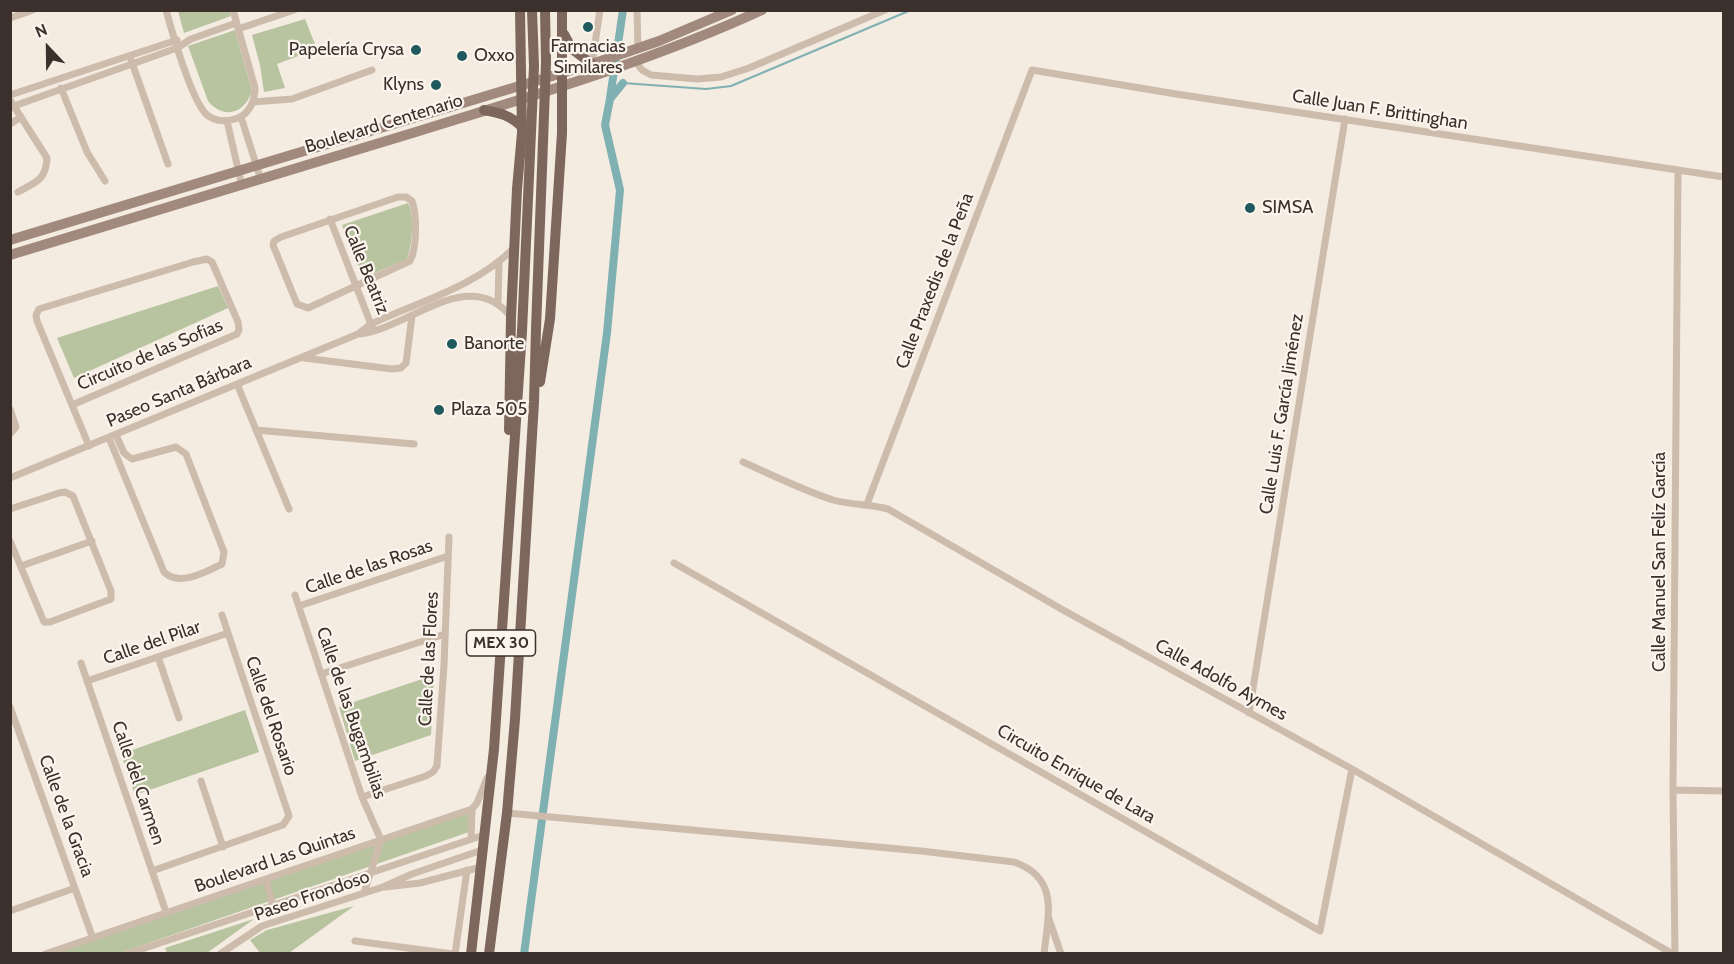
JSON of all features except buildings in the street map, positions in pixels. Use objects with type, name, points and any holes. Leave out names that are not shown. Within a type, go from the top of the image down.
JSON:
[{"type":"main road","points":[[512,481],[508,407],[514,248],[522,130],[520,10]]},
{"type":"main road","name":"MEX 30","points":[[471,954],[491,768],[522,331],[534,66],[532,10]]},
{"type":"main road","name":"MEX 30","points":[[489,954],[507,813],[516,707],[534,402],[546,73],[545,10]]},
{"type":"main road","points":[[534,402],[546,351],[550,319],[562,133],[562,10]]},
{"type":"main road","name":"Boulevard Centenario","points":[[15,253],[242,186],[632,63],[726,27],[762,10]]},
{"type":"main road","name":"Boulevard Centenario","points":[[11,239],[523,86],[633,50],[729,11]]},
{"type":"main road","points":[[562,26],[572,49],[595,63]]},
{"type":"main road","points":[[522,44],[539,51],[556,45],[562,38]]},
{"type":"main road","points":[[484,110],[506,114],[513,118],[522,130]]},
{"type":"main road","points":[[522,130],[542,122],[557,127],[562,133]]},
{"type":"street","points":[[10,18],[33,10]]},
{"type":"street","points":[[166,10],[176,44],[201,108],[215,119],[227,121],[241,117],[253,102],[255,88],[233,10]]},
{"type":"street","points":[[10,95],[129,55],[294,10]]},
{"type":"street","points":[[595,63],[600,10]]},
{"type":"street","points":[[633,50],[637,10]]},
{"type":"street","points":[[632,63],[651,75],[697,79],[732,74],[885,10]]},
{"type":"street","points":[[726,27],[729,11],[742,20]]},
{"type":"street","points":[[18,192],[40,180],[44,174],[47,158],[12,103],[62,90],[133,64],[176,44]]},
{"type":"street","points":[[129,55],[168,164]]},
{"type":"street","points":[[253,102],[292,99],[372,70]]},
{"type":"street","name":"Calle Juan F. Brittinghan","points":[[1032,70],[1724,177]]},
{"type":"street","name":"Calle Praxedis de la Peña","points":[[867,504],[1032,70]]},
{"type":"street","points":[[58,80],[87,152],[105,180]]},
{"type":"street","points":[[10,124],[21,117]]},
{"type":"street","points":[[241,117],[261,180]]},
{"type":"street","name":"Calle Luis F. García Jiménez","points":[[1249,713],[1345,119]]},
{"type":"street","points":[[227,121],[242,186]]},
{"type":"street","name":"Calle Manuel San Feliz García","points":[[1674,954],[1673,790],[1678,170]]},
{"type":"street","points":[[398,197],[406,197],[412,201],[415,208],[414,254],[410,261],[357,287],[308,308],[302,308],[297,304],[273,245],[274,241],[330,219],[398,197]]},
{"type":"street","name":"Calle Beatriz","points":[[330,219],[375,332]]},
{"type":"street","points":[[11,239],[15,253]]},
{"type":"street","name":"Paseo Santa Bárbara","points":[[10,478],[358,334],[371,324],[466,284],[499,263],[514,248]]},
{"type":"street","name":"Circuito de las Sofias","points":[[72,405],[237,334],[238,322],[212,262],[207,259],[193,262],[39,309],[36,315],[37,321],[88,446]]},
{"type":"street","points":[[499,263],[498,303],[511,317]]},
{"type":"street","name":"Paseo Santa Bárbara","points":[[358,334],[375,332],[449,300],[467,296],[478,296],[498,303]]},
{"type":"street","points":[[302,357],[392,369],[401,368],[406,363],[412,316]]},
{"type":"street","points":[[237,384],[289,509]]},
{"type":"street","points":[[10,409],[16,427],[10,434]]},
{"type":"street","points":[[256,430],[414,444]]},
{"type":"street","points":[[109,438],[164,572],[170,578],[178,579],[222,564],[224,552],[186,454],[176,447],[132,459],[124,453],[117,435]]},
{"type":"street","name":"Calle Adolfo Aymes","points":[[742,462],[833,500],[888,509],[1062,609],[1352,769],[1674,954]]},
{"type":"street","points":[[10,509],[58,493],[69,493],[75,500],[92,541],[111,591],[111,599],[50,622],[42,620],[10,541]]},
{"type":"street","name":"Calle de las Flores","points":[[362,797],[426,776],[433,772],[439,757],[449,537]]},
{"type":"street","points":[[21,566],[92,541]]},
{"type":"street","name":"Calle de las Rosas","points":[[299,606],[448,556]]},
{"type":"street","name":"Circuito Enrique de Lara","points":[[674,563],[1320,931],[1352,769]]},
{"type":"street","name":"Calle de las Bugambilias","points":[[296,595],[362,797],[381,840]]},
{"type":"street","name":"Calle del Rosario","points":[[222,615],[289,816],[283,825],[223,846]]},
{"type":"street","name":"Calle del Pilar","points":[[87,681],[228,633]]},
{"type":"street","points":[[321,675],[445,634]]},
{"type":"street","points":[[158,657],[179,718]]},
{"type":"street","name":"Calle del Carmen","points":[[81,663],[166,912]]},
{"type":"street","name":"Calle de la Gracia","points":[[11,709],[92,936]]},
{"type":"street","points":[[471,839],[472,808],[477,803],[491,768]]},
{"type":"street","points":[[152,871],[223,846],[201,781]]},
{"type":"street","points":[[1673,790],[1724,791]]},
{"type":"street","name":"Boulevard Las Quintas","points":[[45,954],[58,951],[92,936],[266,880],[472,808]]},
{"type":"street","points":[[507,813],[921,851],[1014,862],[1028,866],[1039,876],[1047,889],[1049,903],[1044,954]]},
{"type":"street","points":[[127,954],[484,835]]},
{"type":"street","points":[[364,893],[381,840]]},
{"type":"street","name":"Paseo Frondoso","points":[[383,888],[427,868],[482,850]]},
{"type":"street","points":[[446,862],[451,875]]},
{"type":"street","name":"Paseo Frondoso","points":[[220,954],[262,926],[364,893],[432,880],[481,867]]},
{"type":"street","points":[[427,868],[432,880]]},
{"type":"street","points":[[355,940],[454,954],[467,870]]},
{"type":"street","points":[[266,880],[273,906]]},
{"type":"street","points":[[10,911],[75,888]]},
{"type":"street","points":[[1048,916],[1061,954]]},
{"type":"green space","points":[[178,11],[229,11],[231,16],[184,33]]},
{"type":"green space","points":[[305,19],[317,49],[277,64],[285,88],[264,92],[252,35]]},
{"type":"green space","points":[[235,30],[252,91],[244,105],[233,112],[226,112],[214,107],[208,101],[188,46]]},
{"type":"green space","points":[[408,203],[412,215],[412,231],[407,259],[363,278],[342,225]]},
{"type":"green space","points":[[218,286],[228,308],[74,378],[57,338]]},
{"type":"green space","points":[[434,675],[431,735],[355,761],[339,707]]},
{"type":"green space","points":[[245,710],[259,752],[135,795],[121,754]]},
{"type":"green space","points":[[469,813],[469,832],[120,953],[53,954]]},
{"type":"green space","points":[[354,906],[289,953],[260,953],[250,940],[267,930]]},
{"type":"green space","points":[[254,919],[207,953],[167,953],[165,948]]},
{"type":"waterway","points":[[610,98],[623,10]]},
{"type":"waterway","points":[[623,83],[706,89],[731,86],[911,10]]},
{"type":"waterway","points":[[524,954],[607,333],[620,190],[605,125],[610,99],[623,83]]},
{"type":"place","name":"Farmacias Similares","points":[[588,27]]},
{"type":"place","name":"Papelería Crysa","points":[[416,50]]},
{"type":"place","name":"Oxxo","points":[[462,56]]},
{"type":"place","name":"Klyns","points":[[436,85]]},
{"type":"place","name":"SIMSA","points":[[1250,208]]},
{"type":"place","name":"Banorte","points":[[452,344]]},
{"type":"place","name":"Plaza 505","points":[[439,410]]}]
